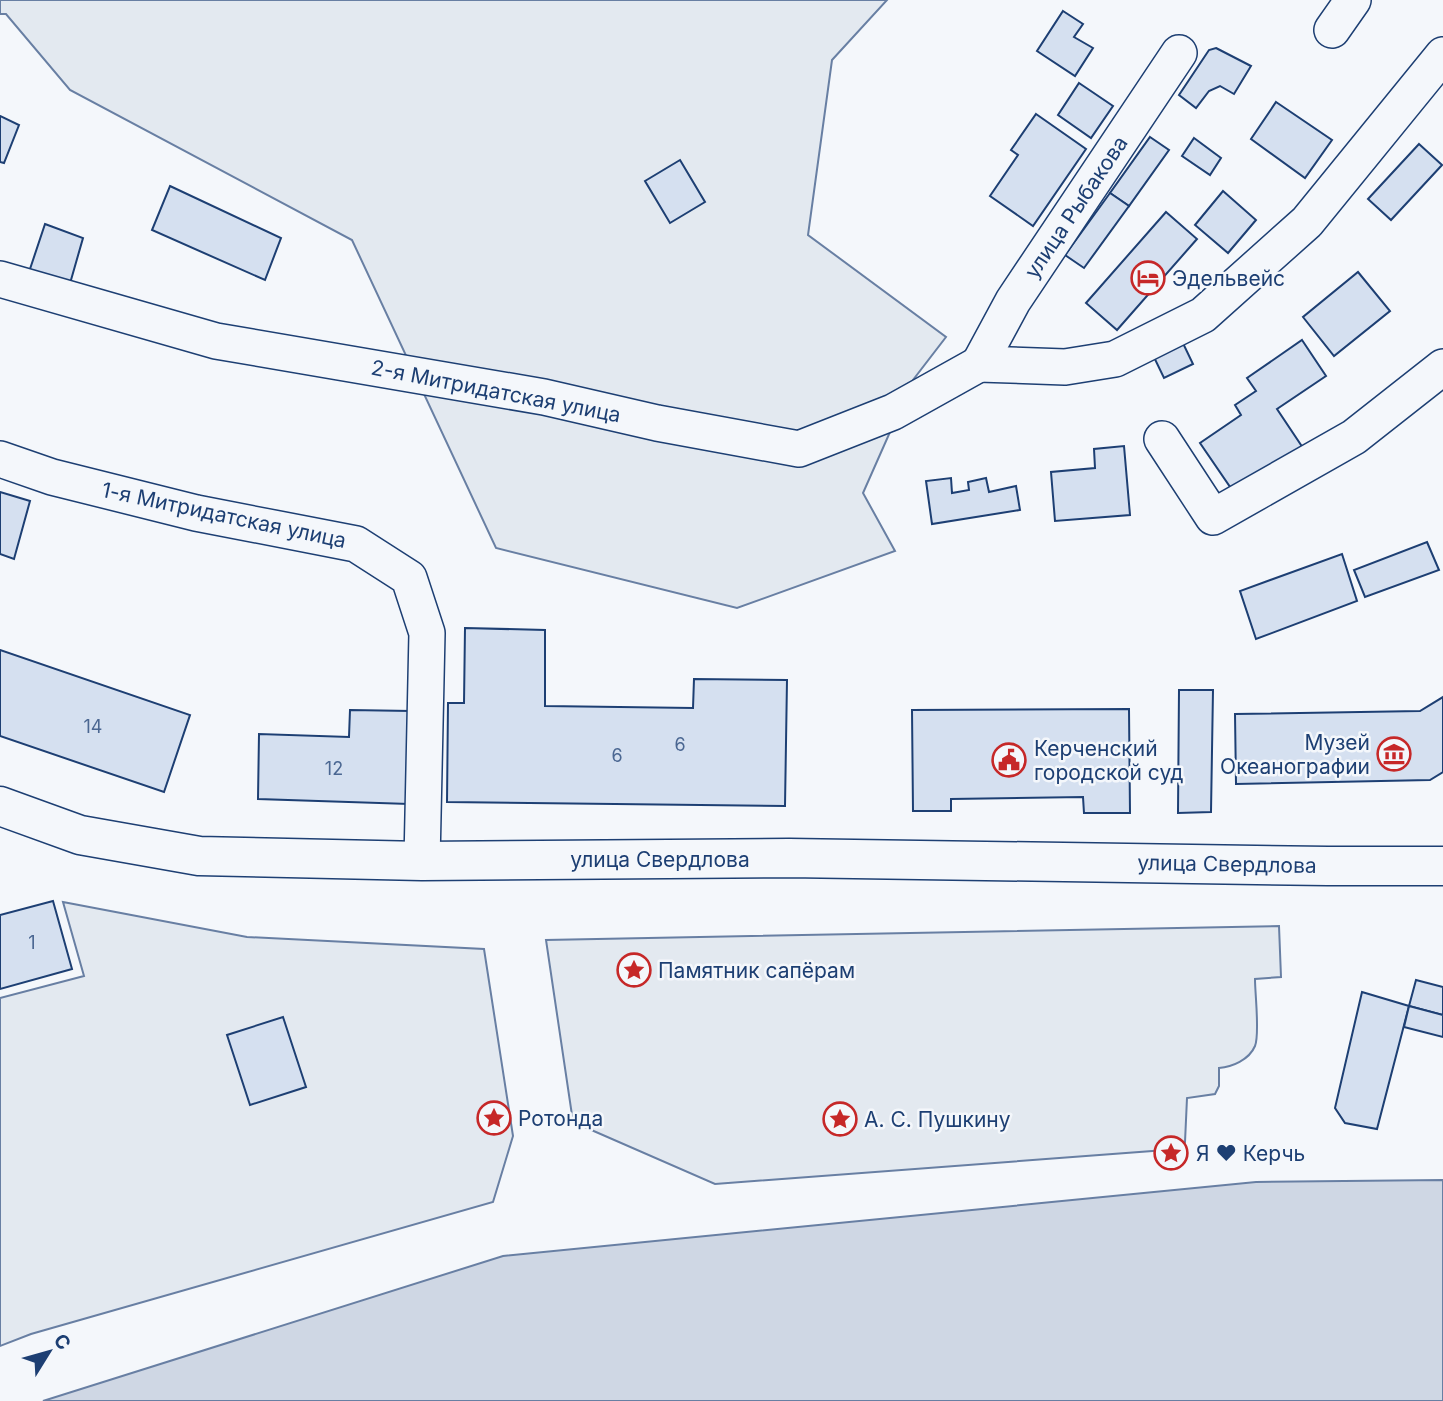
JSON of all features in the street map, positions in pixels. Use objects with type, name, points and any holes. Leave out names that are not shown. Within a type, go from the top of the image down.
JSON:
[{"type":"main road","name":"улица Свердлова","points":[[0,806],[80,835],[200,856],[422,861],[789,858],[1443,866]]},
{"type":"lane","points":[[1332,30],[1353,0]]},
{"type":"lane","name":"улица Рыбакова","points":[[979,364],[1013,301],[1179,53]]},
{"type":"lane","points":[[979,364],[1065,367],[1115,359],[1203,315],[1307,222],[1443,55]]},
{"type":"lane","name":"2-я Митридатская улица","points":[[0,279],[216,341],[544,397],[657,423],[799,449],[893,412],[979,364]]},
{"type":"lane","points":[[1162,439],[1213,517],[1354,437],[1443,367]]},
{"type":"lane","name":"1-я Митридатская улица","points":[[0,459],[52,477],[196,513],[356,544],[409,578],[427,633],[422,861]]},
{"type":"shaded area","points":[[0,0],[887,0],[832,60],[808,235],[946,337],[913,380],[863,493],[895,551],[737,608],[496,548],[352,240],[70,90],[6,14],[0,14]]},
{"type":"shaded area","points":[[63,902],[247,937],[484,949],[513,1136],[493,1202],[31,1334],[0,1346],[0,998],[84,976]]},
{"type":"shaded area","points":[[1279,926],[1281,977],[1255,979],[1255,1046],[1240,1062],[1219,1068],[1219,1086],[1215,1094],[1187,1098],[1185,1142],[1179,1149],[715,1184],[573,1122],[546,940]]},
{"type":"shaded area","points":[[1443,1180],[1443,1401],[43,1401],[503,1256],[1256,1182]]},
{"type":"building","points":[[1063,11],[1083,24],[1074,37],[1093,48],[1075,76],[1037,51]]},
{"type":"building","points":[[1216,48],[1251,66],[1234,94],[1220,86],[1209,91],[1196,108],[1179,95],[1209,50]]},
{"type":"building","points":[[1079,83],[1113,106],[1091,138],[1058,115]]},
{"type":"building","points":[[1276,102],[1332,140],[1305,178],[1251,139]]},
{"type":"building","points":[[1036,114],[1086,149],[1033,226],[990,196],[1018,155],[1011,150]]},
{"type":"building","points":[[0,116],[19,125],[4,163],[0,162]]},
{"type":"building","points":[[1150,137],[1169,150],[1129,206],[1110,193]]},
{"type":"building","points":[[1194,138],[1221,158],[1210,175],[1182,156]]},
{"type":"building","points":[[1419,144],[1442,165],[1391,220],[1368,199]]},
{"type":"building","points":[[680,160],[705,202],[670,223],[645,181]]},
{"type":"building","points":[[170,186],[281,238],[265,280],[152,230]]},
{"type":"building","points":[[1223,191],[1256,220],[1228,253],[1195,225]]},
{"type":"building","points":[[1110,193],[1129,206],[1084,268],[1065,255]]},
{"type":"building","points":[[1166,212],[1197,239],[1117,330],[1086,303]]},
{"type":"building","points":[[45,224],[83,238],[67,294],[26,281]]},
{"type":"building","points":[[1358,272],[1390,311],[1334,356],[1303,317]]},
{"type":"building","points":[[1180,337],[1193,364],[1164,378],[1151,351]]},
{"type":"building","points":[[1302,340],[1326,376],[1277,409],[1305,451],[1237,497],[1200,443],[1241,415],[1235,405],[1256,391],[1247,378]]},
{"type":"building","points":[[1124,446],[1130,515],[1055,521],[1051,472],[1095,468],[1094,449]]},
{"type":"building","points":[[951,478],[952,493],[969,490],[968,482],[986,478],[989,492],[1016,486],[1020,510],[932,524],[926,481]]},
{"type":"building","points":[[0,492],[30,501],[14,559],[0,554]]},
{"type":"building","points":[[1427,542],[1439,570],[1365,597],[1354,570]]},
{"type":"building","points":[[1342,554],[1357,601],[1256,639],[1240,591]]},
{"type":"building","points":[[465,628],[545,630],[545,706],[693,708],[694,679],[787,680],[785,806],[447,802],[448,703],[464,703]]},
{"type":"building","points":[[0,650],[190,715],[164,792],[0,736]]},
{"type":"building","points":[[1179,690],[1213,690],[1211,812],[1178,813]]},
{"type":"building","points":[[1443,697],[1443,772],[1430,780],[1236,784],[1235,714],[1420,711]]},
{"type":"building","points":[[1129,709],[1130,813],[1084,813],[1083,797],[951,799],[951,811],[913,811],[912,710]]},
{"type":"building","points":[[350,710],[411,711],[409,804],[258,799],[259,734],[349,737]]},
{"type":"building","points":[[53,901],[72,969],[0,989],[0,915]]},
{"type":"building","points":[[1416,980],[1443,987],[1443,1015],[1409,1006]]},
{"type":"building","points":[[1362,992],[1409,1006],[1377,1129],[1345,1123],[1335,1108]]},
{"type":"building","points":[[1409,1006],[1443,1015],[1443,1037],[1404,1027]]},
{"type":"building","points":[[283,1017],[306,1087],[250,1105],[227,1035]]},
{"type":"building","points":[[494,1106],[502,1110],[506,1118],[502,1126],[494,1130],[486,1126],[482,1118],[486,1110]]},
{"type":"place","name":"Эдельвейс","points":[[1148,278]]},
{"type":"place","name":"Музей Океанографии","points":[[1394,754]]},
{"type":"place","name":"Керченский городской суд","points":[[1009,760]]},
{"type":"place","name":"Памятник сапёрам","points":[[634,970]]},
{"type":"place","name":"Ротонда","points":[[494,1118]]},
{"type":"place","name":"А. С. Пушкину","points":[[840,1119]]},
{"type":"place","name":"Я ❤ Керчь","points":[[1171,1153]]}]
